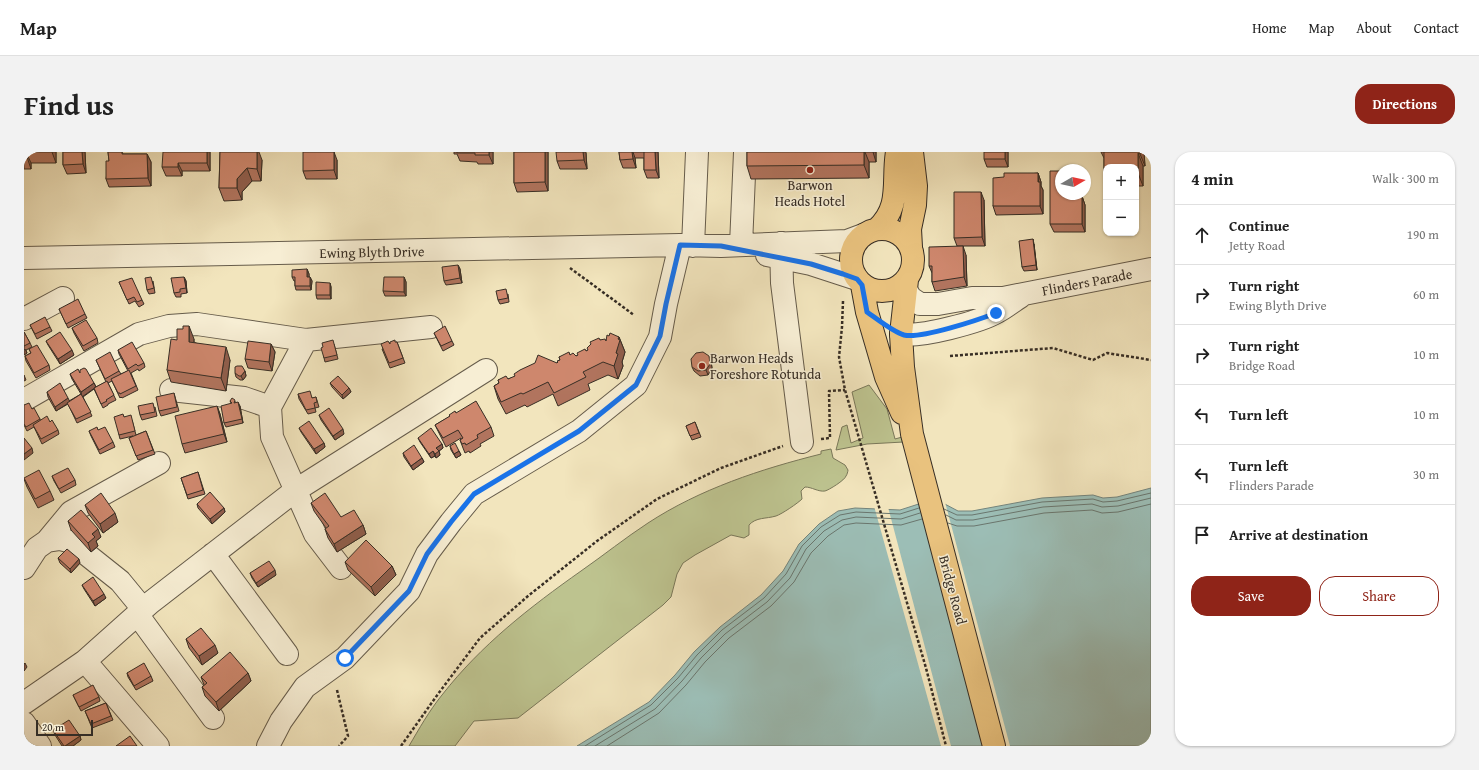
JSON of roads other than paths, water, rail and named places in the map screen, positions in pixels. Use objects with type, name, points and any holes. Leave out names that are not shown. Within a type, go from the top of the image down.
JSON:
[{"type":"main road","points":[[897,152],[895,192],[893,205],[889,215],[856,242],[850,260],[854,279],[871,290],[881,292],[907,285],[912,269],[914,258],[911,247],[910,229],[915,205],[916,186],[912,152]]},
{"type":"main road","points":[[870,232],[887,229],[897,232],[905,238],[911,247]]},
{"type":"main road","name":"Bridge Road","points":[[854,279],[867,312],[886,377],[912,434]]},
{"type":"main road","name":"Bridge Road","points":[[907,285],[901,334],[903,367],[912,434],[994,746]]},
{"type":"main road","points":[[867,312],[901,334]]},
{"type":"street","points":[[268,746],[281,721],[304,687],[345,658],[409,591],[427,554],[474,494],[579,431],[636,385],[660,336],[666,304],[686,245],[697,152]]},
{"type":"street","points":[[731,246],[745,152]]},
{"type":"street","name":"Ewing Blyth Drive","points":[[24,258],[686,245],[731,246],[781,251],[847,240],[870,232]]},
{"type":"street","points":[[781,251],[782,283],[802,442]]},
{"type":"street","name":"Ewing Blyth Drive","points":[[781,251],[811,264],[854,279]]},
{"type":"street","name":"Flinders Parade","points":[[907,285],[911,298],[920,304],[938,304],[972,298],[1003,298],[1022,295],[1151,269]]},
{"type":"street","name":"Flinders Parade","points":[[901,334],[908,336],[943,330],[965,324],[996,313],[1022,295]]},
{"type":"street","points":[[24,319],[63,298]]},
{"type":"street","points":[[24,400],[139,334],[169,326],[197,324],[306,340],[431,327]]},
{"type":"street","points":[[306,340],[270,407],[272,438],[315,534],[341,568]]},
{"type":"street","points":[[24,703],[84,661],[140,611],[296,490],[486,370]]},
{"type":"street","points":[[171,390],[244,398],[270,407]]},
{"type":"street","points":[[24,568],[36,548],[47,541],[71,512],[158,463]]},
{"type":"street","points":[[47,541],[60,539],[71,542],[120,581],[213,718]]},
{"type":"street","points":[[213,554],[286,654]]},
{"type":"street","points":[[84,661],[158,746]]},
{"type":"street","points":[[24,722],[40,746]]},
{"type":"water","points":[[1151,488],[1151,746],[577,746],[649,702],[675,675],[694,652],[720,627],[761,595],[783,571],[799,544],[819,524],[838,511],[855,508],[900,510],[928,501],[941,502],[958,511],[972,511],[1042,498],[1093,495],[1103,498],[1117,497]]},
{"type":"place","name":"Barwon Heads Hotel","points":[[810,170]]},
{"type":"place","name":"Barwon Heads Foreshore Rotunda","points":[[702,366]]}]
